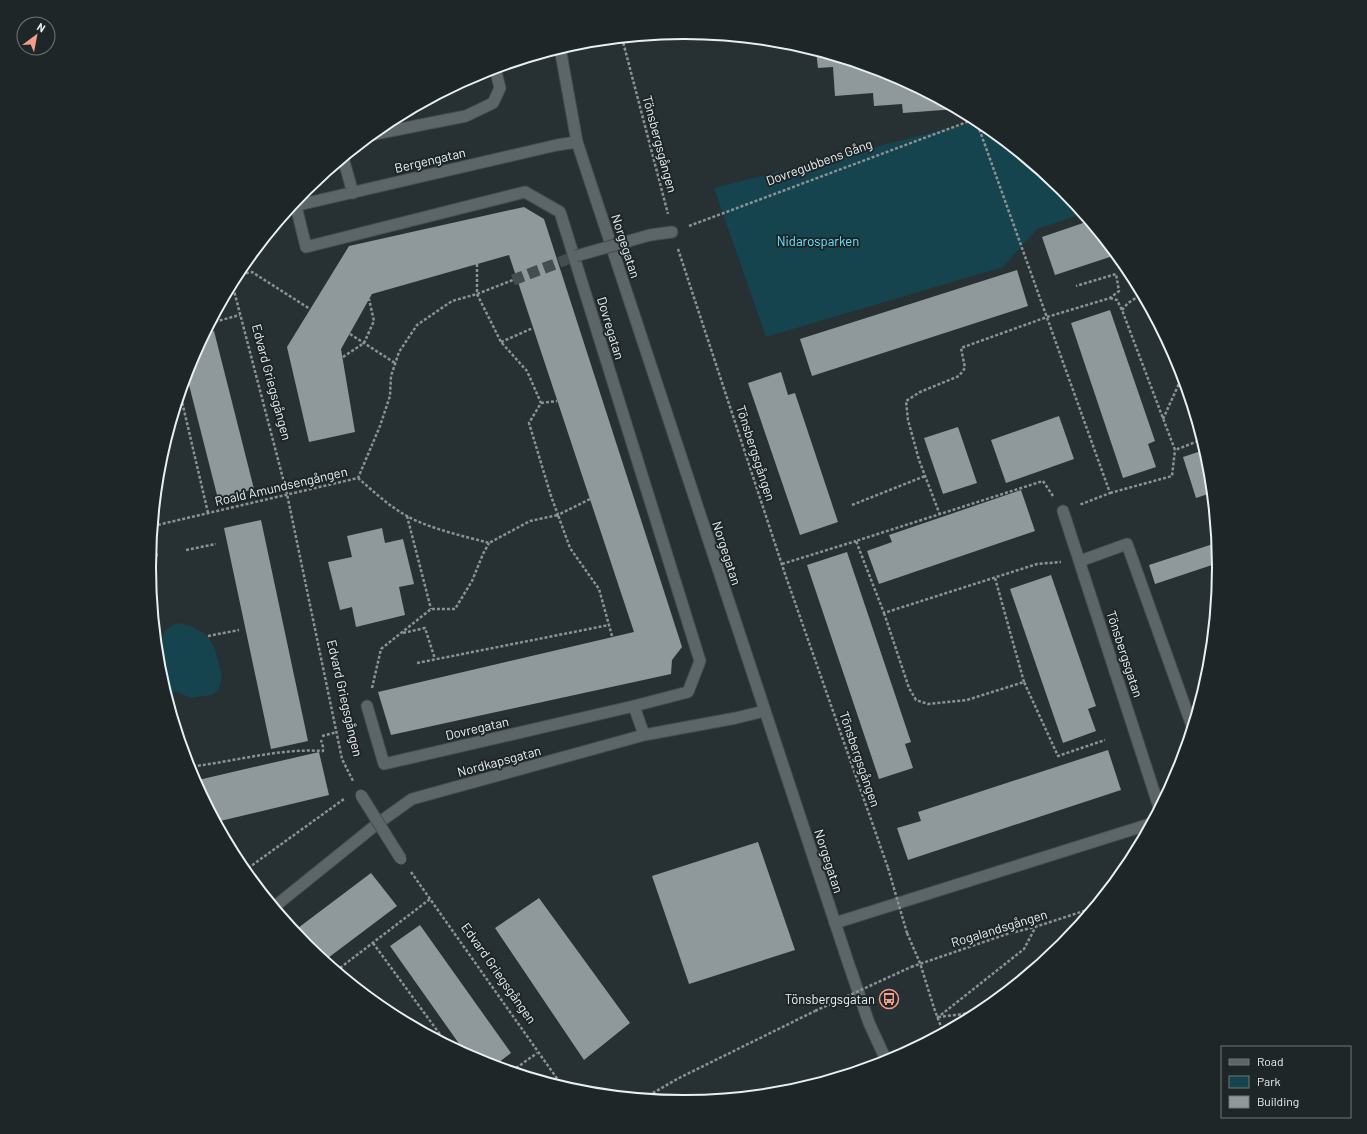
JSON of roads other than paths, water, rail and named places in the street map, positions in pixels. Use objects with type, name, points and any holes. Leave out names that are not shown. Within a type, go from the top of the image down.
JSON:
[{"type":"street","name":"Norgegatan","points":[[561,54],[578,142],[835,923],[869,1023],[884,1056]]},
{"type":"street","points":[[384,132],[466,116],[493,103],[500,88],[496,73]]},
{"type":"street","name":"Bergengatan","points":[[300,204],[557,145],[578,142]]},
{"type":"street","points":[[344,162],[353,193]]},
{"type":"street","name":"Dovregatan","points":[[295,211],[306,247],[525,192],[560,212],[700,661],[688,692],[384,764],[367,706]]},
{"type":"street","points":[[576,256],[650,235],[672,232]]},
{"type":"street","name":"Tönsbergsgatan","points":[[1063,511],[1157,801]]},
{"type":"street","points":[[1080,561],[1127,544],[1189,718]]},
{"type":"street","points":[[634,706],[644,735]]},
{"type":"street","name":"Nordkapsgatan","points":[[278,904],[377,824],[412,799],[644,735],[736,718],[764,711]]},
{"type":"street","points":[[359,792],[401,859]]},
{"type":"street","points":[[835,923],[1144,826]]},
{"type":"tunnel","points":[[513,280],[576,256]]},
{"type":"place","name":"Tönsbergsgatan","points":[[889,999]]},
{"type":"park label","name":"Nidarosparken","points":[[818,241]]}]
